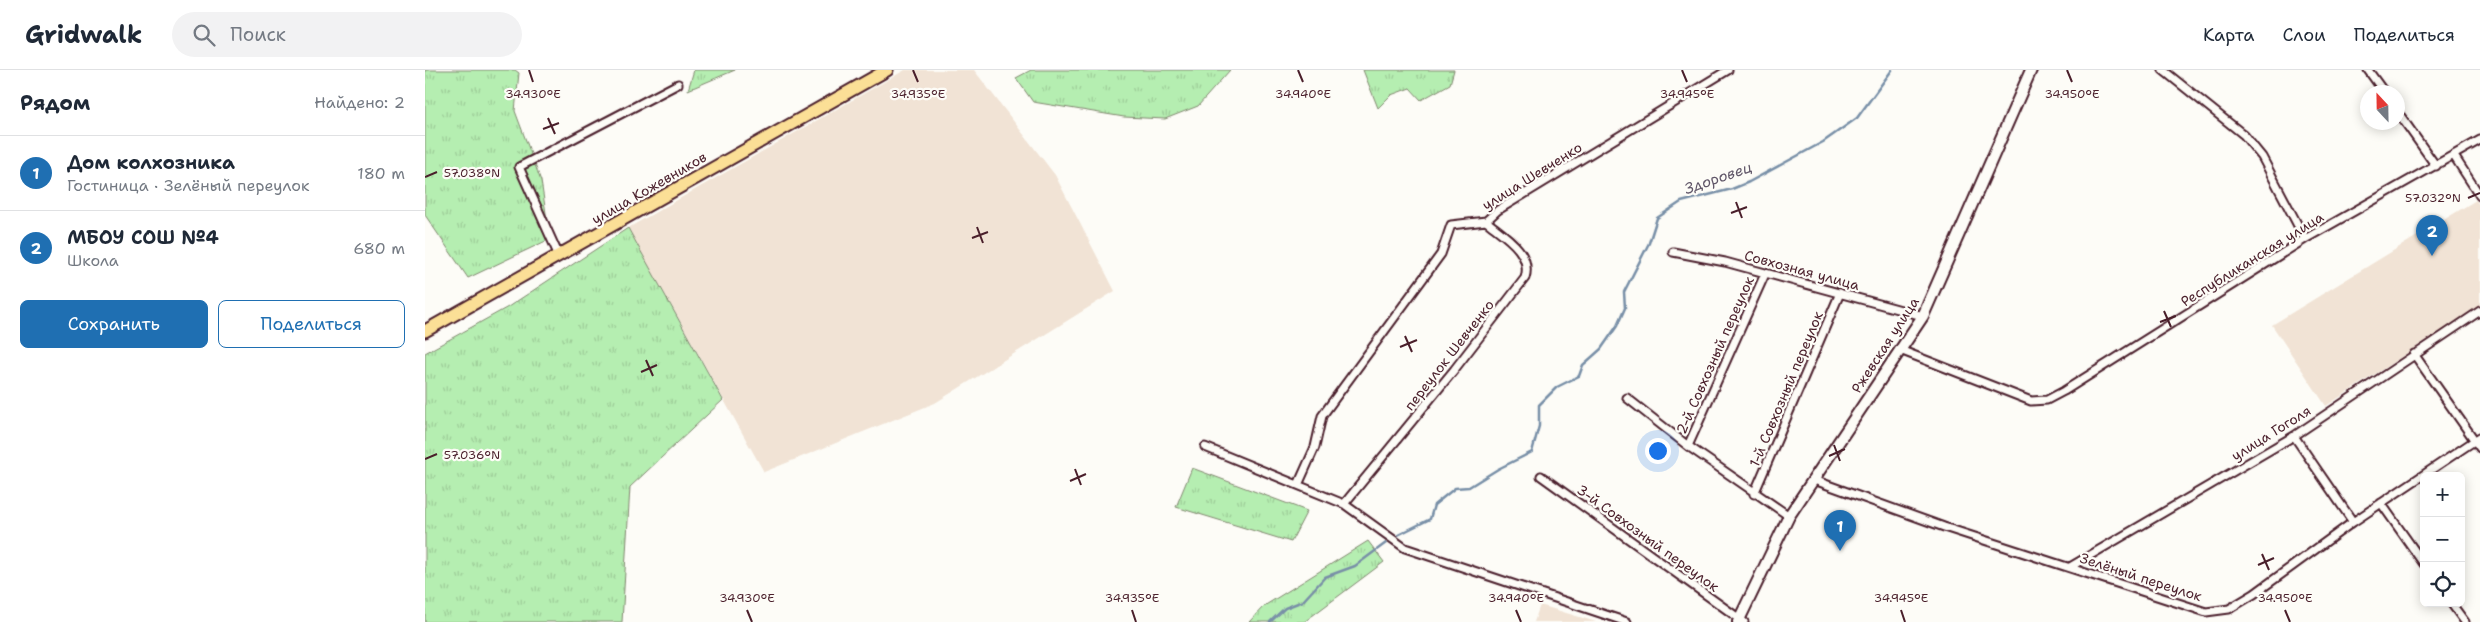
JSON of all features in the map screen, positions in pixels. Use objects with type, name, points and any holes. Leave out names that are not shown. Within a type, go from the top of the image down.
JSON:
[{"type":"main road","name":"улица Кожевников","points":[[425,331],[887,70]]},
{"type":"main road","name":"Ржевская улица","points":[[1741,621],[1789,516],[1923,316],[2031,70]]},
{"type":"street","name":"улица Шевченко","points":[[1298,485],[1315,447],[1322,416],[1441,254],[1451,225],[1486,221],[1499,210],[1727,70]]},
{"type":"street","points":[[2163,70],[2244,135],[2263,157],[2305,239]]},
{"type":"street","points":[[2369,70],[2379,85]]},
{"type":"street","points":[[559,256],[519,167],[678,84]]},
{"type":"street","points":[[2405,122],[2436,166]]},
{"type":"street","name":"Республиканская улица","points":[[1900,350],[2031,401],[2047,400],[2305,239],[2480,140]]},
{"type":"street","points":[[2454,156],[2480,196]]},
{"type":"street","name":"переулок Шевченко","points":[[1344,504],[1454,370],[1525,278],[1528,269],[1519,248],[1486,221]]},
{"type":"street","name":"Совхозная улица","points":[[1673,252],[1717,260],[1923,316]]},
{"type":"street","name":"2-й Совхозный переулок","points":[[1688,446],[1765,274]]},
{"type":"street","name":"1-й Совхозный переулок","points":[[1754,494],[1840,293]]},
{"type":"street","name":"улица Гоголя","points":[[2070,567],[2294,436],[2480,311]]},
{"type":"street","points":[[2414,354],[2477,439],[2480,448]]},
{"type":"street","name":"2-й Совхозный переулок","points":[[1627,398],[1688,446],[1754,494],[1789,516]]},
{"type":"street","points":[[2294,436],[2353,522]]},
{"type":"street","name":"Зелёный переулок","points":[[1814,480],[1944,527],[2206,612],[2222,611],[2237,605],[2353,522],[2477,439]]},
{"type":"street","points":[[1205,446],[1344,504],[1405,548],[1627,622]]},
{"type":"street","name":"3-й Совхозный переулок","points":[[1541,476],[1741,621]]},
{"type":"street","points":[[2381,503],[2423,562]]},
{"type":"street","points":[[2454,607],[2465,622]]},
{"type":"shaded area","points":[[905,70],[974,70],[1055,175],[1115,291],[935,403],[764,472],[628,228]]},
{"type":"shaded area","points":[[2476,200],[2480,206],[2480,306],[2326,406],[2272,325]]},
{"type":"shaded area","points":[[1540,605],[1596,622],[1534,622]]},
{"type":"green space","points":[[425,70],[515,70],[519,73],[515,111],[541,181],[550,239],[468,278],[425,215]]},
{"type":"green space","points":[[694,70],[735,70],[688,90]]},
{"type":"green space","points":[[1031,70],[1230,70],[1198,106],[1165,119],[1124,117],[1033,102],[1016,78]]},
{"type":"green space","points":[[1363,70],[1454,70],[1450,84],[1421,100],[1410,88],[1391,95],[1378,108]]},
{"type":"green space","points":[[628,228],[723,400],[630,487],[622,622],[425,622],[425,353],[508,307]]},
{"type":"green space","points":[[1192,468],[1307,511],[1291,542],[1176,507]]},
{"type":"green space","points":[[1368,541],[1384,562],[1304,622],[1249,622],[1264,606]]},
{"type":"waterway","name":"Здоровец","points":[[1398,535],[1430,519],[1434,505],[1455,488],[1469,487],[1498,469],[1532,452],[1539,426],[1539,405],[1557,387],[1579,376],[1583,365],[1601,349],[1617,326],[1625,308],[1624,292],[1649,243],[1657,218],[1681,202],[1732,189],[1749,182],[1823,142],[1857,118],[1892,70]]},
{"type":"waterway","name":"Здоровец","points":[[1270,622],[1285,608],[1303,601],[1325,577],[1355,566],[1386,543]]},
{"type":"place","name":"МБОУ СОШ №4","points":[[2432,256]]},
{"type":"place","name":"Дом колхозника","points":[[1840,551]]}]
